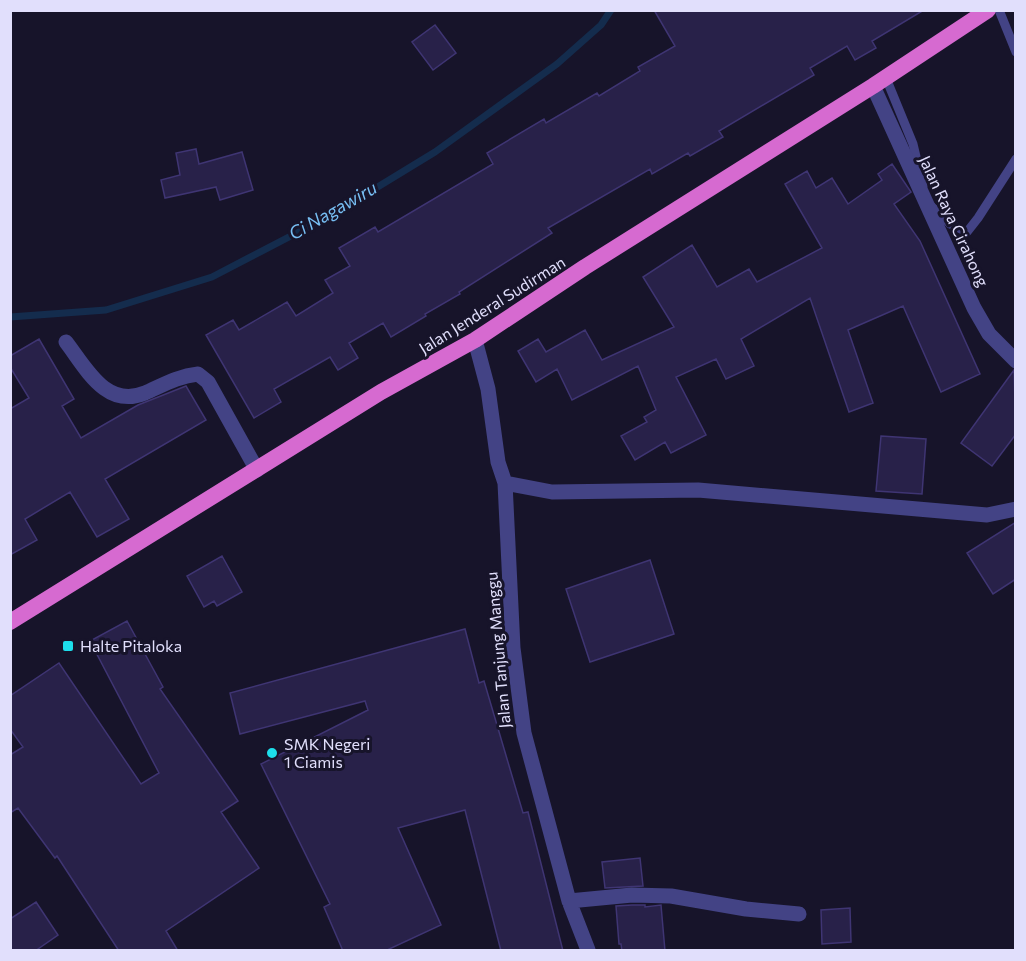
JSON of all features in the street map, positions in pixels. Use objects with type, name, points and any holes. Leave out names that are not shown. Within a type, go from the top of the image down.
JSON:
[{"type":"highway","name":"Jalan Jenderal Sudirman","points":[[10,622],[381,392],[475,340],[585,267],[879,82],[969,15],[988,10]]},
{"type":"street","name":"Jalan Raya Cirahong","points":[[879,82],[974,308],[989,334],[1016,361]]},
{"type":"street","name":"Jalan Tanjung Manggu","points":[[475,340],[488,389],[498,462],[505,483],[513,648],[524,732],[569,901],[588,951]]},
{"type":"street","points":[[66,342],[107,392],[123,398],[141,394],[182,376],[198,374],[208,382],[257,470]]},
{"type":"street","points":[[505,483],[552,492],[699,490],[987,515],[1016,509]]},
{"type":"street","points":[[569,901],[632,895],[671,896],[746,909],[799,914]]},
{"type":"lane","points":[[999,10],[1016,52]]},
{"type":"lane","points":[[879,82],[913,144],[923,179],[923,195],[950,224],[967,231],[1016,159]]},
{"type":"building","points":[[654,10],[924,10],[872,41],[876,48],[855,60],[847,46],[810,68],[814,75],[719,131],[723,137],[690,156],[688,153],[652,174],[650,169],[548,228],[552,233],[391,337],[383,323],[349,343],[358,358],[338,370],[330,357],[274,389],[281,402],[254,418],[206,335],[233,320],[239,330],[287,302],[296,316],[333,293],[325,280],[350,266],[339,248],[375,227],[378,232],[493,164],[487,153],[544,119],[546,123],[597,93],[599,96],[640,71],[638,67],[675,46]]},
{"type":"building","points":[[435,25],[456,53],[433,70],[412,42]]},
{"type":"building","points":[[196,149],[199,164],[242,152],[253,190],[220,200],[216,187],[165,198],[161,180],[180,175],[176,153]]},
{"type":"building","points":[[892,164],[911,192],[894,204],[920,241],[980,374],[941,392],[903,306],[848,330],[873,403],[849,412],[810,298],[741,339],[754,366],[726,379],[716,359],[676,377],[706,435],[671,453],[665,442],[635,460],[621,436],[647,422],[644,417],[656,410],[638,366],[572,400],[557,369],[536,382],[518,351],[538,339],[546,352],[585,330],[602,360],[674,327],[643,277],[692,245],[717,287],[749,269],[757,282],[822,248],[785,184],[807,171],[816,188],[832,178],[848,204],[882,180],[878,174]]},
{"type":"building","points":[[39,339],[74,399],[62,406],[81,438],[138,405],[186,386],[206,420],[105,479],[129,519],[97,537],[70,492],[25,519],[37,540],[10,555],[10,409],[29,398],[10,367],[10,356]]},
{"type":"building","points":[[1014,370],[1016,434],[992,466],[961,443]]},
{"type":"building","points":[[881,436],[926,439],[922,494],[876,491]]},
{"type":"building","points":[[1016,522],[1016,579],[993,594],[967,553]]},
{"type":"building","points":[[222,556],[242,592],[217,606],[214,601],[204,607],[187,576]]},
{"type":"building","points":[[650,560],[674,634],[590,662],[566,589]]},
{"type":"building","points":[[127,621],[163,687],[160,689],[238,801],[221,812],[259,868],[166,931],[178,951],[119,951],[57,856],[55,858],[18,808],[10,813],[10,755],[23,747],[10,729],[10,696],[59,663],[141,784],[159,773],[90,641]]},
{"type":"building","points":[[465,629],[479,683],[484,681],[523,813],[528,812],[563,951],[501,951],[465,810],[398,828],[441,925],[385,951],[343,951],[324,907],[330,904],[261,764],[368,710],[365,701],[240,734],[230,693]]},
{"type":"building","points":[[640,858],[643,886],[605,888],[602,862]]},
{"type":"building","points":[[36,902],[58,935],[35,951],[10,951],[10,919]]},
{"type":"building","points":[[645,905],[645,907],[661,905],[665,951],[622,951],[621,944],[619,944],[616,906]]},
{"type":"building","points":[[850,908],[851,942],[822,944],[821,910]]},
{"type":"waterway","name":"Ci Nagawiru","points":[[10,317],[106,310],[212,277],[335,213],[435,152],[557,64],[601,25],[611,10]]},
{"type":"place","name":"Halte Pitaloka","points":[[68,646]]},
{"type":"place","name":"SMK Negeri 1 Ciamis","points":[[272,753]]}]
